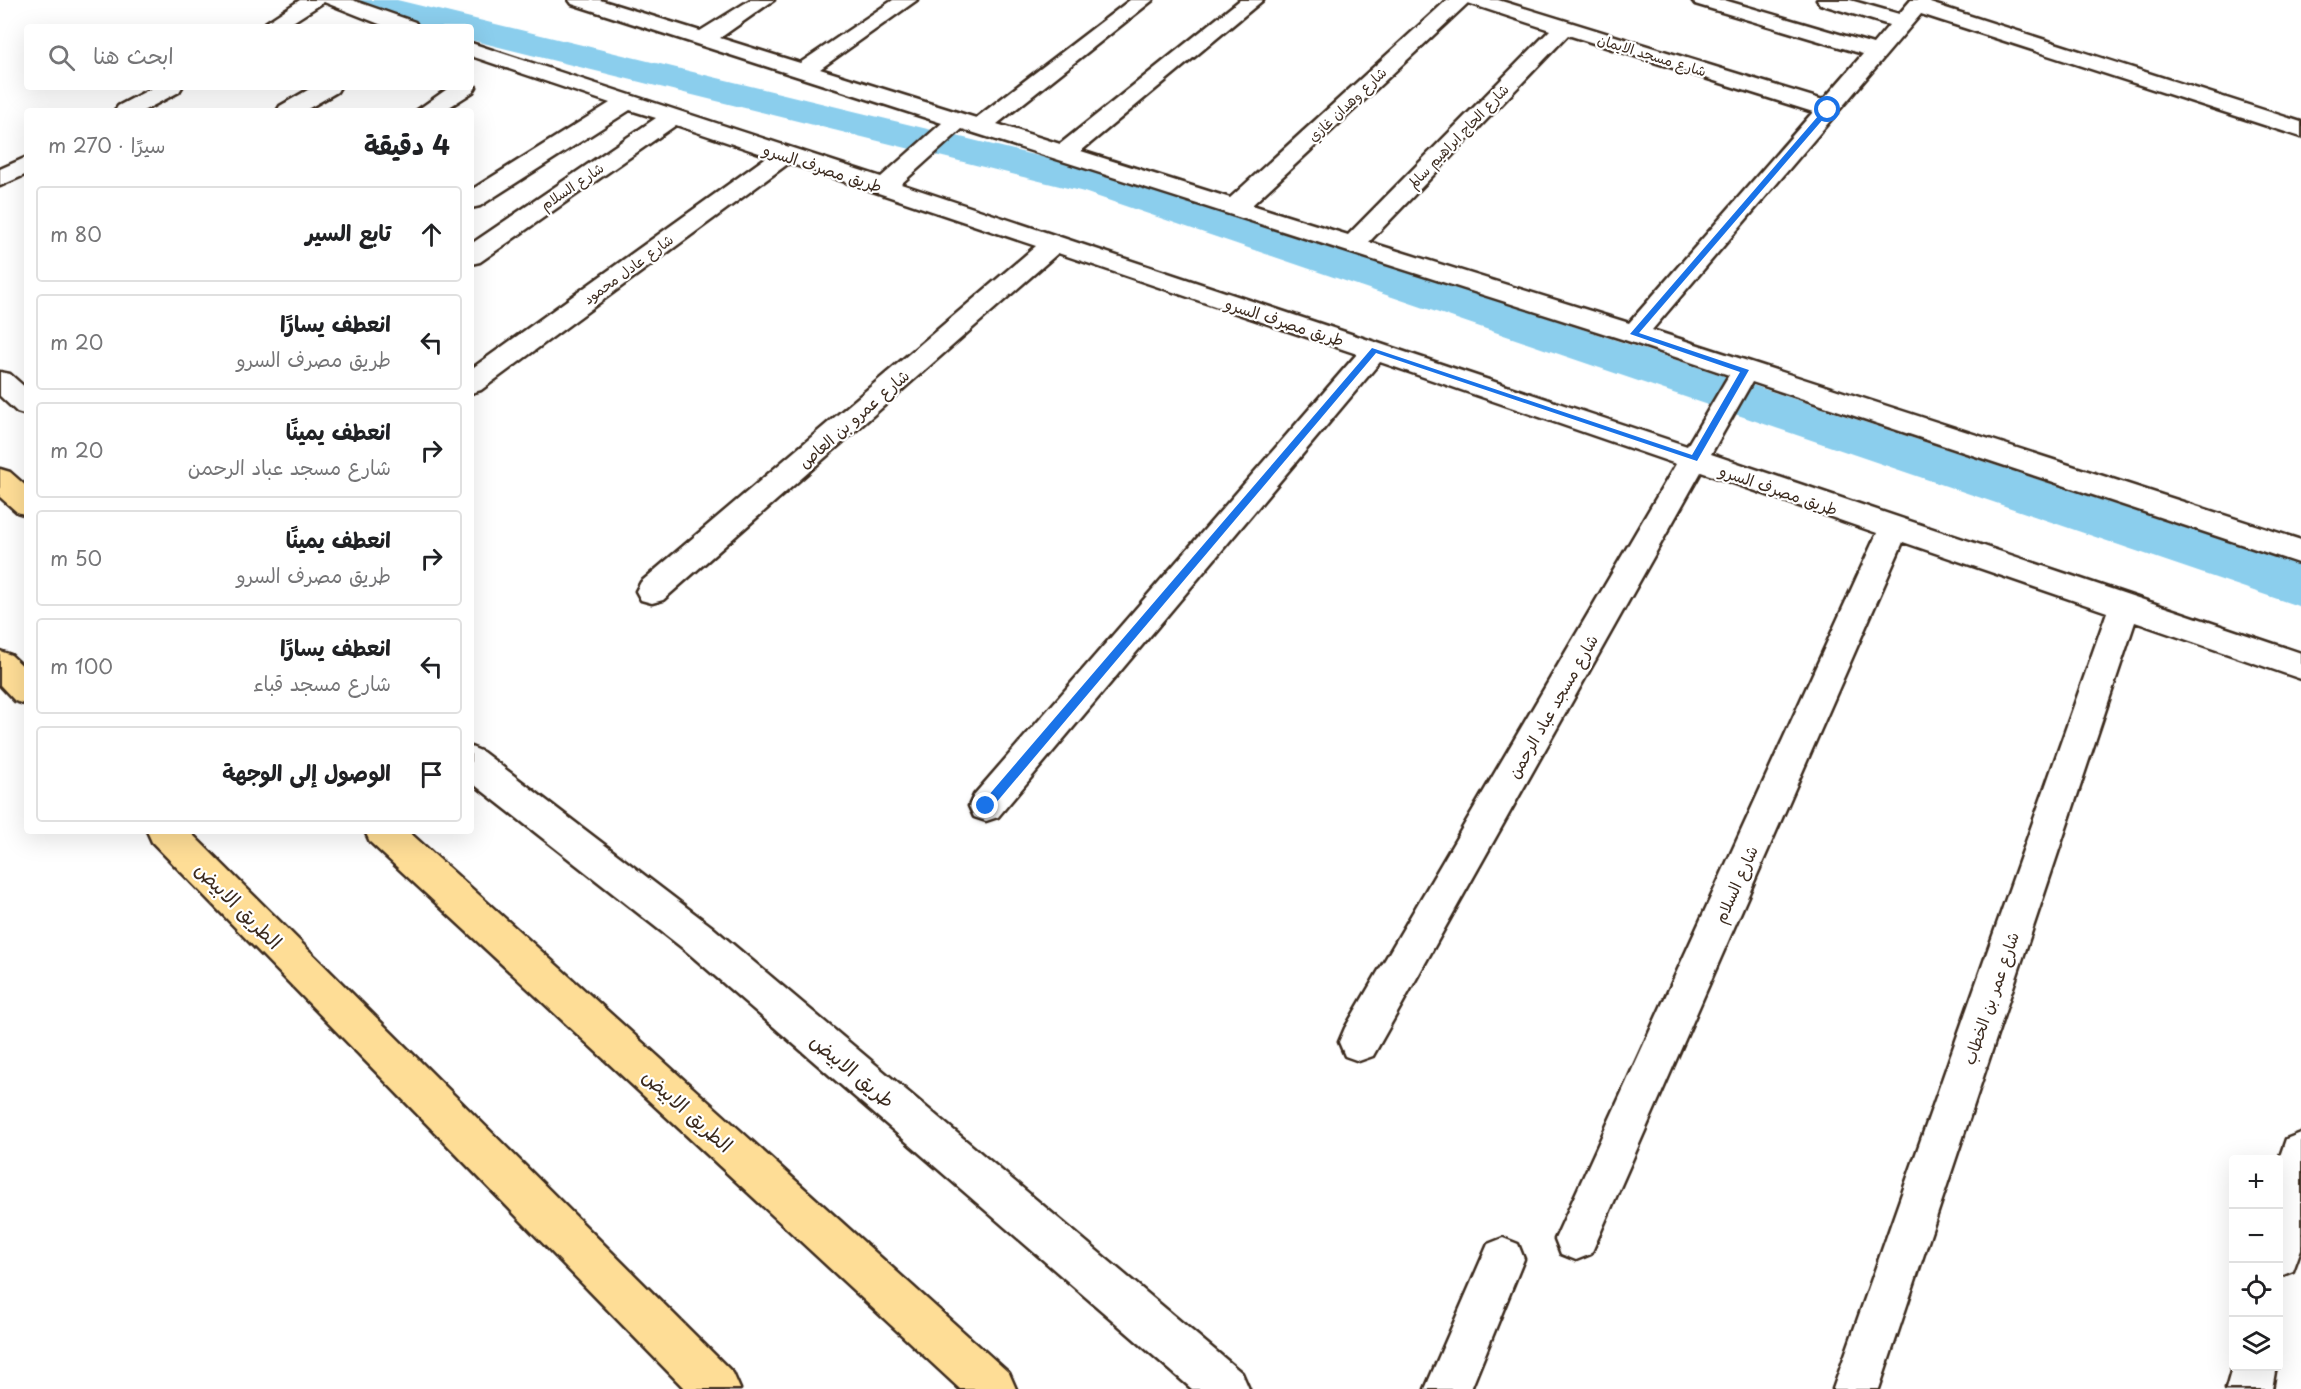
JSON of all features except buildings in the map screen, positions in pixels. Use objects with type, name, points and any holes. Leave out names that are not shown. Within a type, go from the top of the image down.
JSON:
[{"type":"main road","points":[[0,480],[24,501]]},
{"type":"main road","points":[[0,664],[24,688]]},
{"type":"main road","name":"الطريق الابيض","points":[[168,834],[717,1389]]},
{"type":"main road","name":"الطريق الابيض","points":[[386,834],[993,1389]]},
{"type":"street","points":[[275,24],[315,0]]},
{"type":"street","points":[[333,0],[399,24]]},
{"type":"street","points":[[703,39],[764,0]]},
{"type":"street","points":[[803,71],[907,0]]},
{"type":"street","points":[[884,187],[1143,0]]},
{"type":"street","points":[[1064,153],[1253,0]]},
{"type":"street","name":"شارع وهدان غازي","points":[[1235,207],[1459,0]]},
{"type":"street","name":"شارع مسجد الايمان","points":[[1476,0],[1828,110]]},
{"type":"street","points":[[1702,0],[1878,52]]},
{"type":"street","points":[[1827,0],[1914,9],[2301,130]]},
{"type":"street","points":[[596,2],[803,71],[1634,334],[2301,552]]},
{"type":"street","points":[[1634,334],[1914,9]]},
{"type":"street","name":"شارع الحاج ابراهيم سالم","points":[[1353,244],[1564,27]]},
{"type":"street","name":"طريق مصرف السرو","points":[[474,50],[1375,350],[2301,666]]},
{"type":"street","points":[[474,82],[506,62]]},
{"type":"street","points":[[132,108],[165,90]]},
{"type":"street","points":[[293,108],[324,90]]},
{"type":"street","points":[[432,108],[460,90]]},
{"type":"street","points":[[474,199],[627,102]]},
{"type":"street","name":"شارع السلام","points":[[474,253],[673,117]]},
{"type":"street","name":"شارع عادل محمود","points":[[474,380],[784,154]]},
{"type":"street","points":[[0,179],[24,166]]},
{"type":"street","name":"شارع عمرو بن العاص","points":[[652,591],[1053,244]]},
{"type":"street","points":[[986,806],[1375,350]]},
{"type":"street","name":"شارع مسجد عباد الرحمن","points":[[1359,1042],[1745,370]]},
{"type":"street","points":[[0,381],[24,402]]},
{"type":"street","name":"شارع السلام","points":[[1576,1239],[1894,529]]},
{"type":"street","name":"شارع عمر بن الخطاب","points":[[1856,1389],[2125,606]]},
{"type":"street","name":"طريق الابيض","points":[[474,764],[698,938],[1226,1389]]},
{"type":"street","points":[[2283,1234],[2301,1154]]},
{"type":"street","points":[[1448,1389],[1503,1259]]},
{"type":"street","points":[[2249,1389],[2253,1371]]},
{"type":"waterway","points":[[354,0],[452,24]]},
{"type":"waterway","points":[[474,30],[1098,183],[2301,587]]},
{"type":"route","points":[[986,806],[1375,350],[1694,459],[1745,370],[1634,334],[1828,110]]}]
